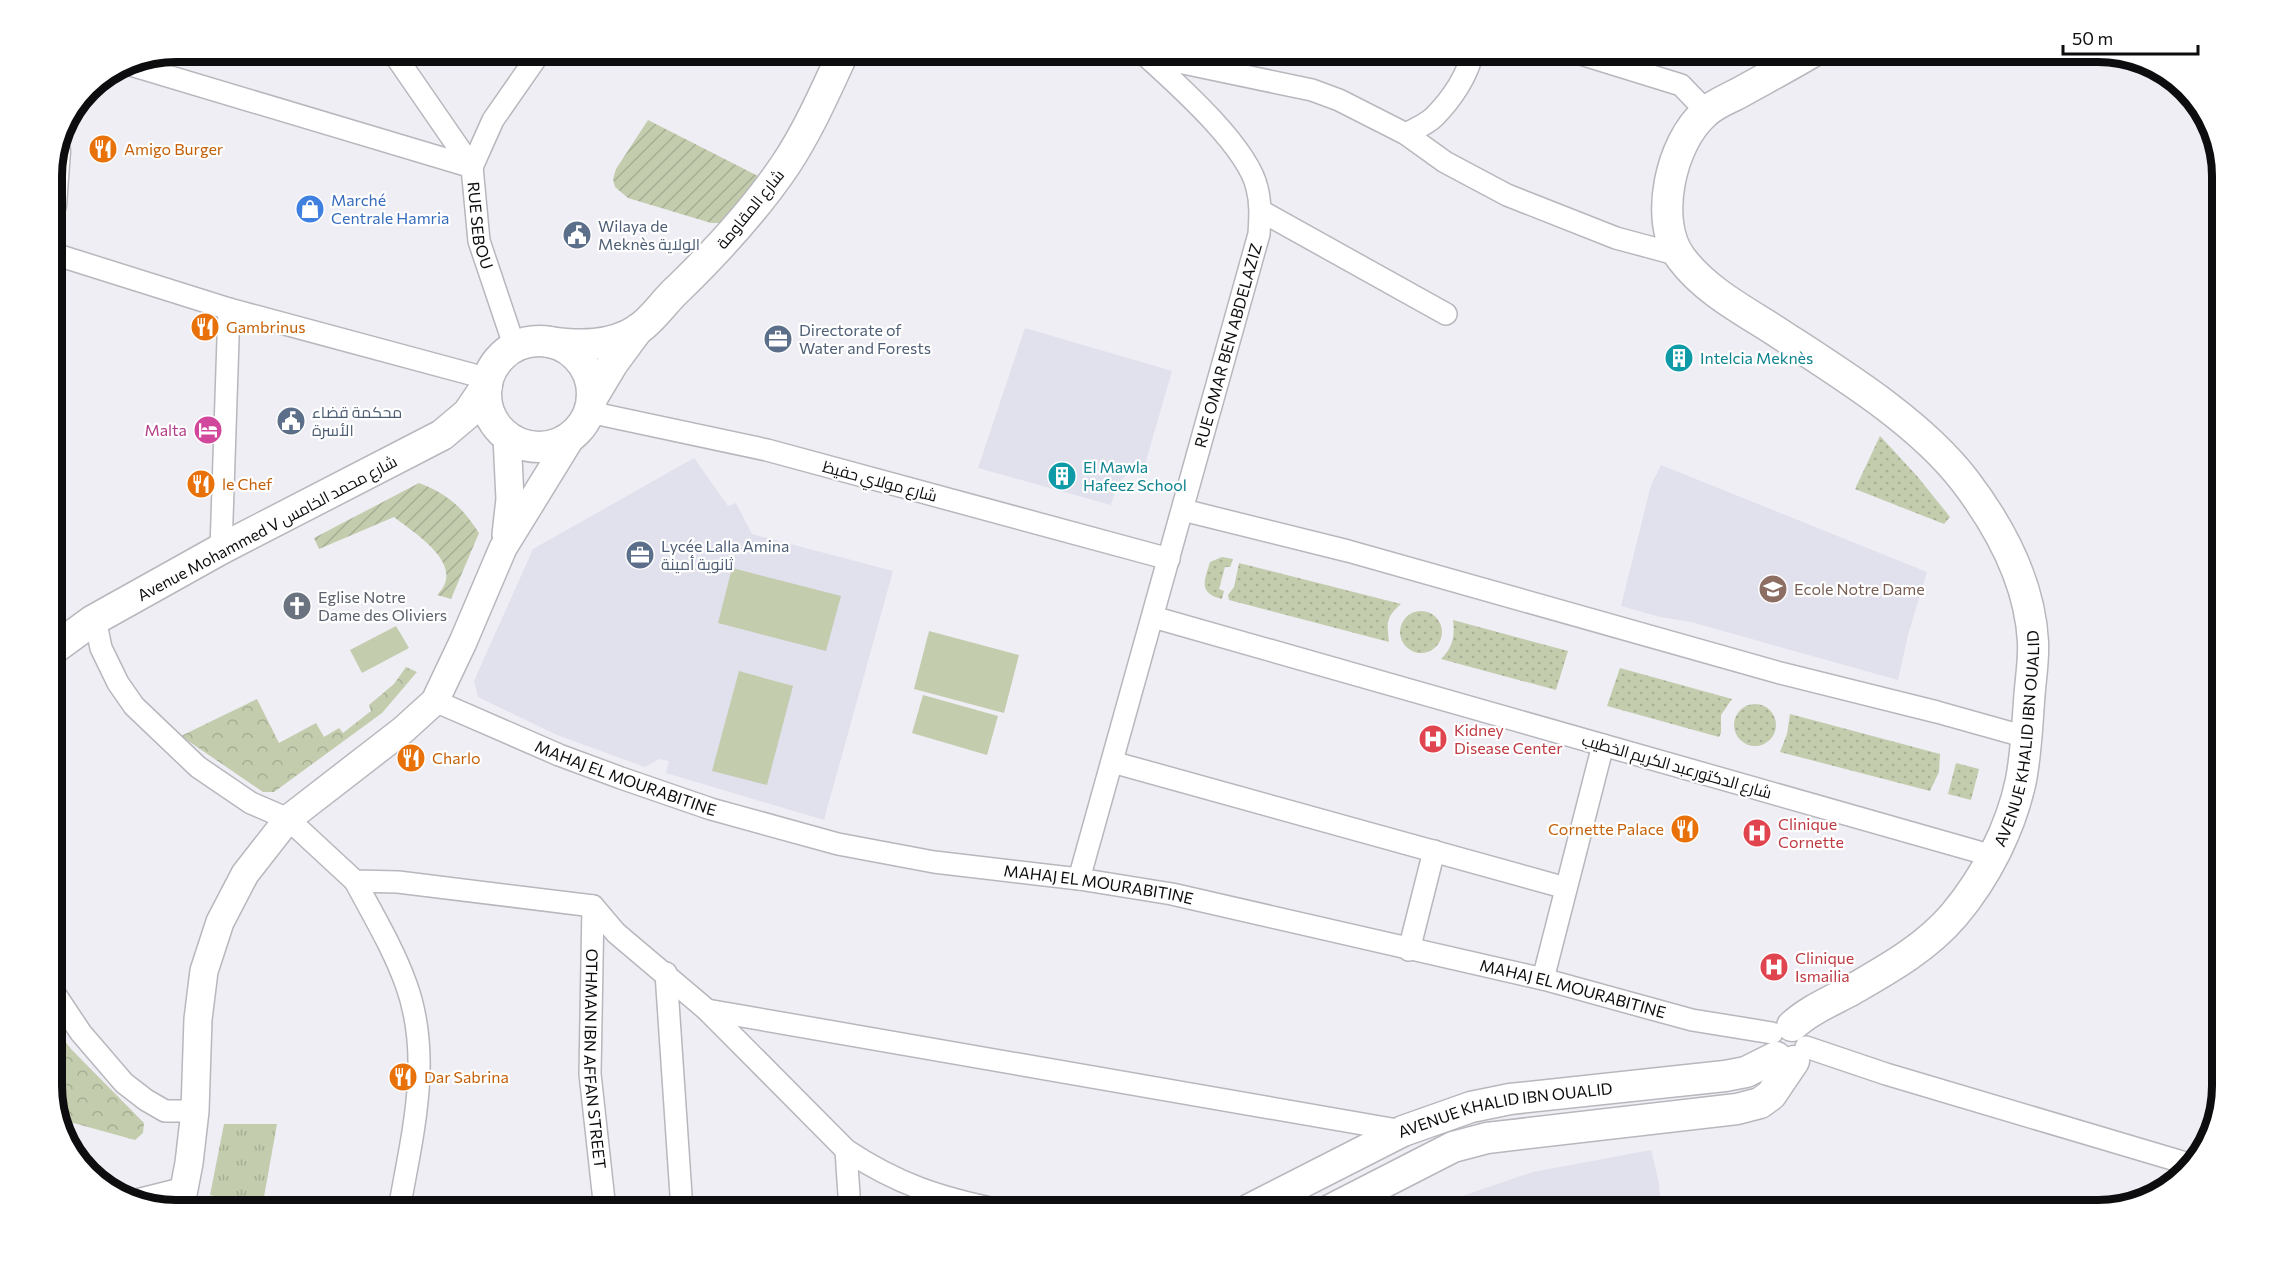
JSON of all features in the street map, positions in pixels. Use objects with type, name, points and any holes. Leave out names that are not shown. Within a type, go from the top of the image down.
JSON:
[{"type":"main road","name":"شارع المقاومة","points":[[549,342],[572,345],[594,344],[617,339],[638,329],[726,241],[754,208],[786,164],[814,116],[839,62]]},
{"type":"main road","points":[[1679,255],[1670,236],[1666,215],[1671,180],[1681,146],[1691,128],[1706,111],[1794,62]]},
{"type":"main road","name":"AVENUE KHALID IBN OUALID","points":[[1350,1200],[1453,1147],[1487,1138],[1737,1109],[1760,1103],[1771,1095],[1788,1045],[1805,1016],[1917,950],[1953,916],[1994,856],[2016,801],[2026,737],[2033,643],[2021,582],[1995,525],[1963,478],[1914,428],[1873,396],[1715,293],[1679,255]]},
{"type":"main road","points":[[488,382],[488,408],[499,429],[507,437],[519,444],[533,447],[553,445],[572,436],[582,425],[613,363],[638,329]]},
{"type":"main road","points":[[442,435],[468,413],[488,382],[495,366],[504,356],[526,344],[549,342],[572,353],[588,373],[591,405]]},
{"type":"main road","points":[[442,435],[475,432],[507,437]]},
{"type":"main road","name":"Avenue Mohammed V شارع محمد الخامس","points":[[62,643],[93,620],[221,549],[442,435]]},
{"type":"main road","name":"Avenue Mohammed V شارع محمد الخامس","points":[[62,625],[93,620]]},
{"type":"main road","name":"AVENUE KHALID IBN OUALID","points":[[1268,1200],[1403,1131],[1471,1107],[1510,1099],[1746,1072],[1788,1045]]},
{"type":"street","name":"RUE SEBOU","points":[[400,62],[472,167],[479,241],[515,348]]},
{"type":"street","points":[[139,67],[472,167],[493,120],[533,62]]},
{"type":"street","name":"RUE OMAR BEN ABDELAZIZ","points":[[1079,879],[1259,234],[1261,211],[1257,186],[1247,163],[1199,107],[1149,62]]},
{"type":"street","points":[[1181,62],[1312,90],[1339,100],[1406,134],[1445,162],[1507,195],[1616,238],[1679,255]]},
{"type":"street","points":[[1406,134],[1433,118],[1455,92],[1470,62]]},
{"type":"street","points":[[1606,62],[1680,85],[1706,111]]},
{"type":"street","points":[[1261,211],[1446,314]]},
{"type":"street","points":[[62,256],[229,309],[488,382]]},
{"type":"street","points":[[221,549],[229,309]]},
{"type":"street","name":"شارع مولاي حفيظ","points":[[591,405],[767,450],[1169,559]]},
{"type":"street","points":[[165,1199],[182,1199],[195,1111],[198,1019],[204,971],[220,922],[245,874],[288,819],[403,730],[435,701],[460,650],[503,548],[572,436]]},
{"type":"street","points":[[503,548],[510,499],[507,437]]},
{"type":"street","points":[[1183,510],[1348,551],[1780,673],[2026,737]]},
{"type":"street","name":"شارع الدكتورعبد الكريم الخطيب","points":[[1153,617],[1994,856]]},
{"type":"street","points":[[93,620],[101,648],[118,683],[134,706],[198,767],[251,803],[288,819],[356,881],[406,983],[420,1045],[420,1083],[401,1200]]},
{"type":"street","name":"MAHAJ EL MOURABITINE","points":[[435,701],[559,755],[711,809],[838,844],[934,862],[1079,879],[1172,894],[1543,979],[1788,1045],[2182,1162]]},
{"type":"street","points":[[1543,979],[1603,745]]},
{"type":"street","points":[[1112,762],[1566,888]]},
{"type":"street","points":[[1409,950],[1434,851]]},
{"type":"street","points":[[356,881],[398,882],[592,906],[616,933],[707,1010],[846,1150],[872,1167],[924,1191],[950,1200]]},
{"type":"street","name":"OTHMAN IBN AFFAN STREET","points":[[592,906],[590,1074],[604,1200]]},
{"type":"street","points":[[666,973],[681,1200]]},
{"type":"street","points":[[62,1004],[81,1033],[124,1083],[165,1112],[195,1111]]},
{"type":"street","points":[[707,1010],[1403,1131]]},
{"type":"street","points":[[846,1150],[849,1200]]},
{"type":"shaded area","points":[[1025,328],[1172,371],[1144,468],[1130,472],[1118,483],[1111,505],[978,468]]},
{"type":"shaded area","points":[[694,458],[728,506],[736,503],[752,534],[893,571],[824,820],[666,773],[669,761],[659,759],[645,767],[557,735],[478,697],[474,681],[533,549]]},
{"type":"shaded area","name":"Ecole Notre Dame","points":[[1661,465],[1927,572],[1908,635],[1898,680],[1691,622],[1660,617],[1621,606],[1651,485]]},
{"type":"shaded area","points":[[1651,1150],[1659,1183],[1660,1200],[1458,1200],[1462,1196],[1533,1172]]},
{"type":"green space","points":[[648,120],[758,176],[725,220],[711,223],[628,198],[615,187],[613,179],[616,169]]},
{"type":"green space","points":[[1880,436],[1917,476],[1950,517],[1944,524],[1855,489]]},
{"type":"green space","points":[[419,483],[454,502],[479,533],[451,599],[437,595],[445,584],[446,572],[442,561],[425,541],[394,517],[319,549],[314,538]]},
{"type":"green space","points":[[1222,557],[1233,559],[1230,567],[1225,567],[1219,589],[1224,591],[1222,599],[1209,593],[1205,580],[1210,562]]},
{"type":"green space","points":[[1239,563],[1401,604],[1388,621],[1389,642],[1229,600],[1228,595],[1234,587]]},
{"type":"green space","points":[[732,568],[841,596],[826,651],[718,623]]},
{"type":"green space","points":[[1421,611],[1429,612],[1436,617],[1441,624],[1441,640],[1436,647],[1429,652],[1421,653],[1413,652],[1406,647],[1401,640],[1400,632],[1401,624],[1406,617],[1413,612]]},
{"type":"green space","points":[[1453,620],[1568,651],[1556,690],[1441,659],[1452,641]]},
{"type":"green space","points":[[396,626],[409,648],[362,673],[350,650]]},
{"type":"green space","points":[[929,631],[1019,655],[1004,713],[914,689]]},
{"type":"green space","points":[[406,667],[417,672],[382,713],[274,792],[263,792],[181,736],[257,699],[279,743],[316,723],[324,737],[339,728],[343,733],[371,711],[369,705],[394,684]]},
{"type":"green space","points":[[1620,668],[1732,699],[1721,715],[1719,737],[1607,706]]},
{"type":"green space","points":[[739,671],[793,686],[767,785],[712,771]]},
{"type":"green space","points":[[923,695],[998,716],[987,755],[912,733]]},
{"type":"green space","points":[[1755,704],[1763,705],[1770,710],[1775,717],[1775,733],[1770,740],[1763,745],[1755,746],[1747,745],[1740,740],[1735,733],[1734,725],[1735,717],[1740,710],[1747,705]]},
{"type":"green space","points":[[1790,714],[1940,754],[1939,772],[1930,791],[1780,752],[1787,734]]},
{"type":"green space","points":[[1956,763],[1979,769],[1971,800],[1948,794]]},
{"type":"green space","points":[[62,1037],[144,1123],[143,1133],[135,1140],[68,1121],[62,1093]]},
{"type":"green space","points":[[224,1124],[277,1124],[263,1200],[230,1200],[210,1195]]},
{"type":"place","name":"Amigo Burger","points":[[103,149]]},
{"type":"place","name":"Marché Centrale Hamria","points":[[310,209]]},
{"type":"place","name":"Wilaya de Meknès الولاية","points":[[577,235]]},
{"type":"place","name":"Gambrinus","points":[[205,327]]},
{"type":"place","name":"Directorate of Water and Forests","points":[[778,339]]},
{"type":"place","name":"Intelcia Meknès","points":[[1679,358]]},
{"type":"place","name":"محكمة قضاء الأسرة","points":[[291,421]]},
{"type":"place","name":"Malta","points":[[208,430]]},
{"type":"place","name":"El Mawla Hafeez School","points":[[1062,476]]},
{"type":"place","name":"le Chef","points":[[201,484]]},
{"type":"place","name":"Lycée Lalla Amina ثانوية أمينة","points":[[640,555]]},
{"type":"place","name":"Ecole Notre Dame","points":[[1773,589]]},
{"type":"place","name":"Eglise Notre Dame des Oliviers","points":[[297,606]]},
{"type":"place","name":"Kidney Disease Center","points":[[1433,739]]},
{"type":"place","name":"Charlo","points":[[411,758]]},
{"type":"place","name":"Cornette Palace","points":[[1685,829]]},
{"type":"place","name":"Clinique Cornette","points":[[1757,833]]},
{"type":"place","name":"Clinique Ismailia","points":[[1774,967]]},
{"type":"place","name":"Dar Sabrina","points":[[403,1077]]}]
